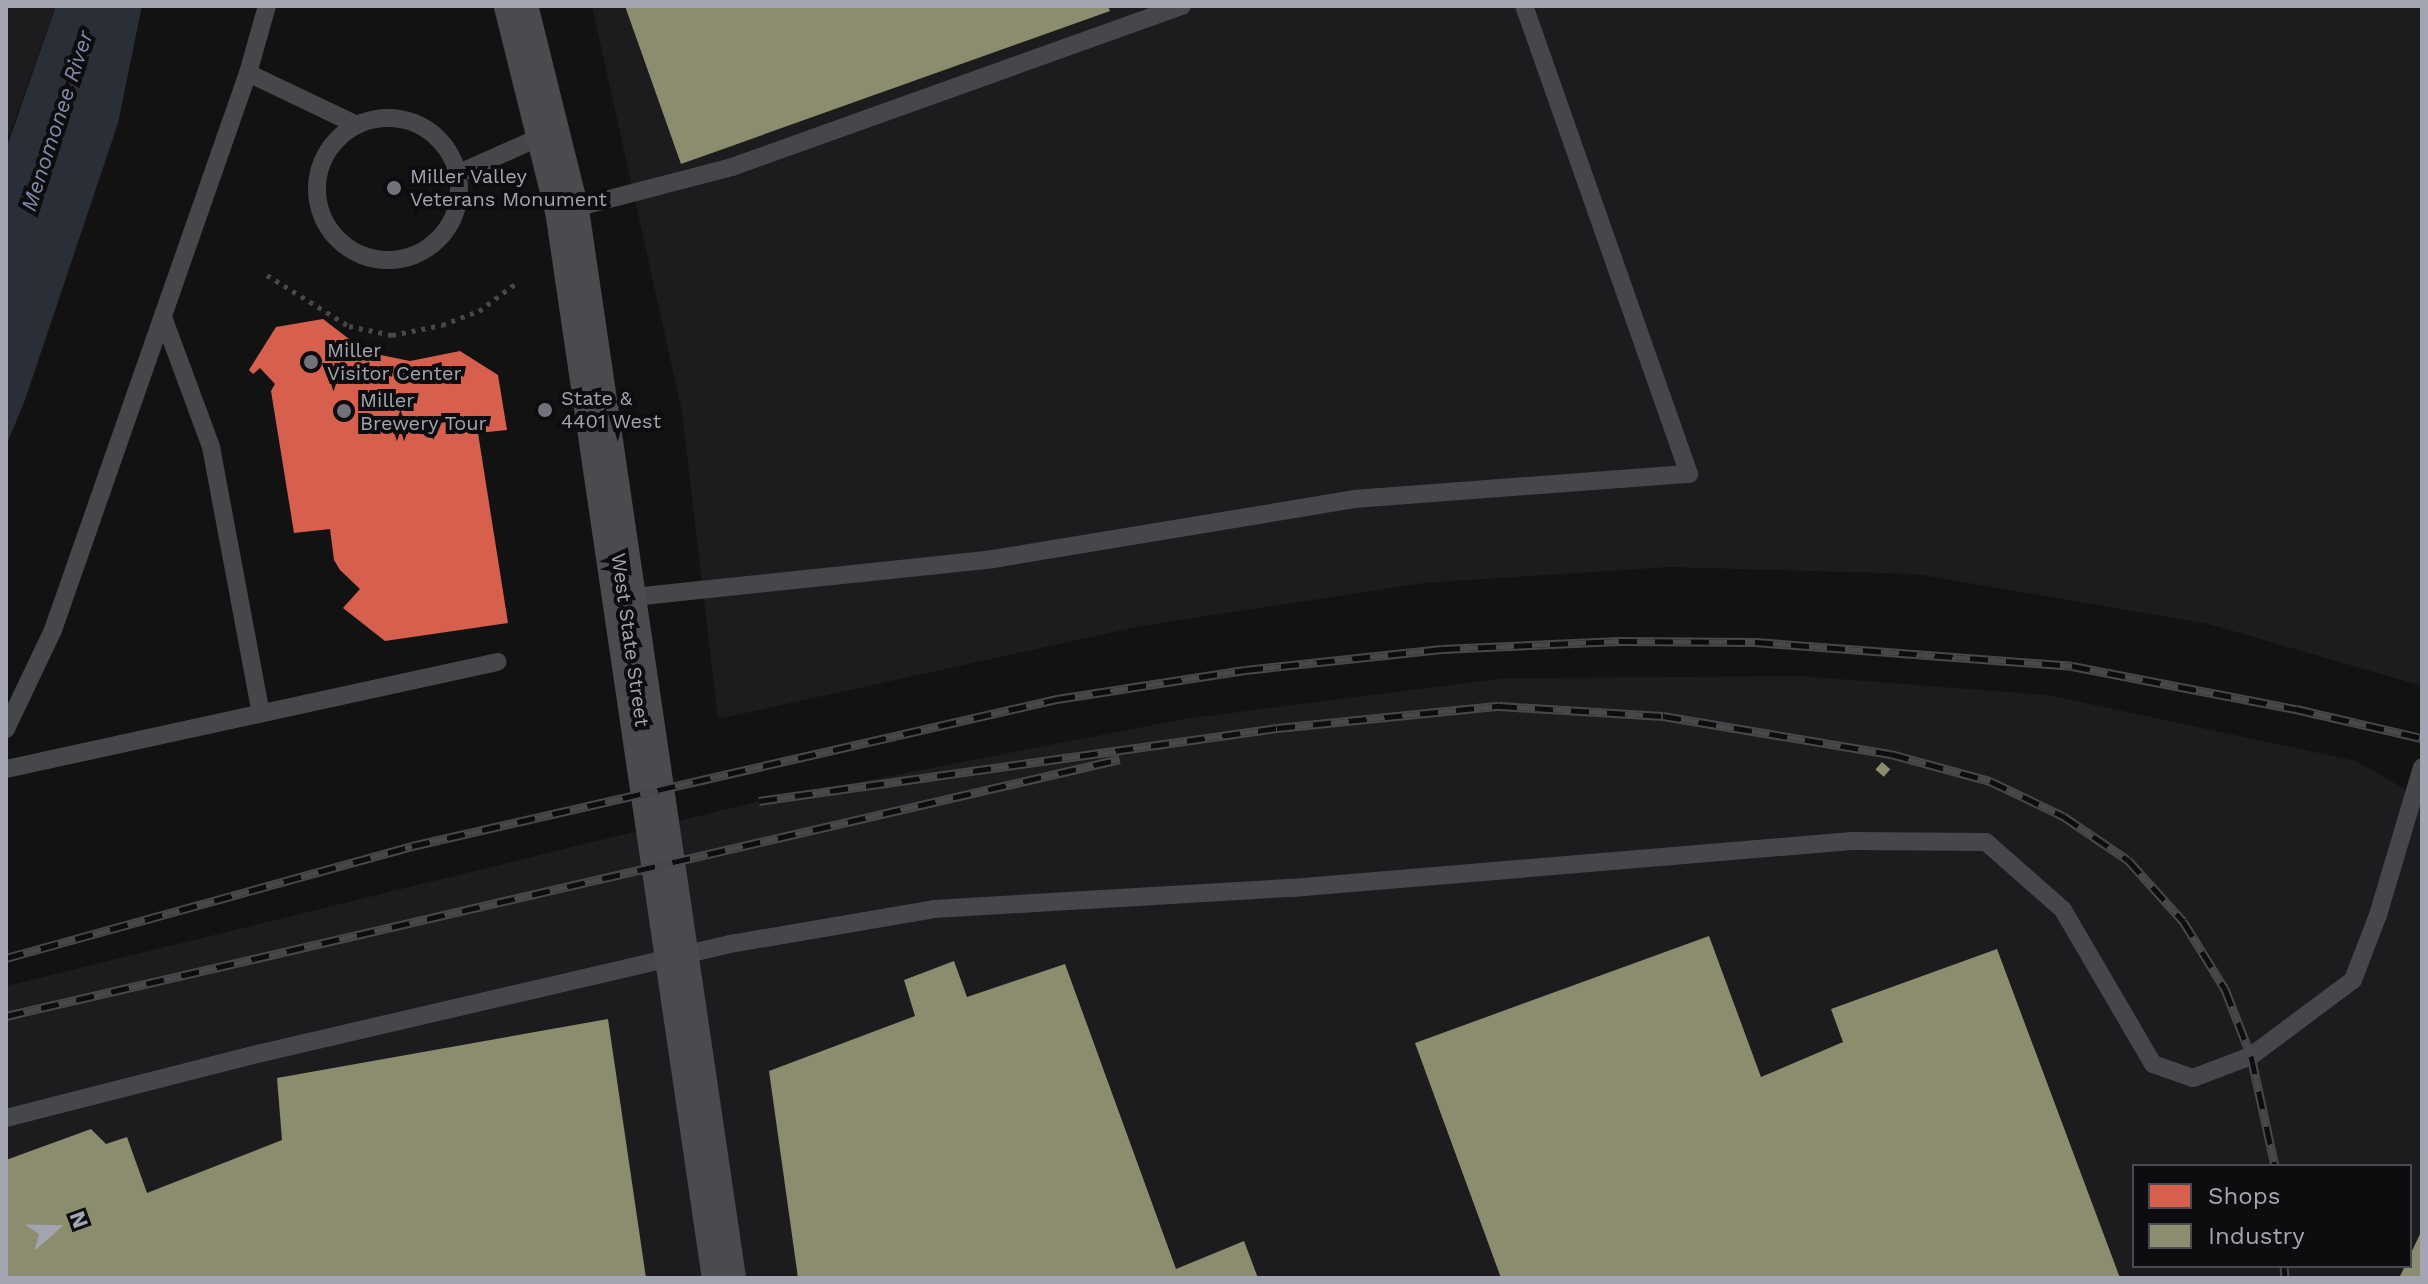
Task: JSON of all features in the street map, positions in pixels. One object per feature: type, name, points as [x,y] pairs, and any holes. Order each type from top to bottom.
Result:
[{"type":"main road","name":"West State Street","points":[[516,6],[567,210],[724,1278]]},
{"type":"lane","points":[[6,729],[53,630],[248,73],[267,6]]},
{"type":"lane","points":[[567,210],[732,167],[1182,6]]},
{"type":"lane","points":[[624,598],[993,559],[1354,499],[1689,474],[1524,6]]},
{"type":"lane","points":[[248,73],[357,125]]},
{"type":"lane","points":[[377,118],[398,119],[419,125],[437,137],[450,154],[457,174],[459,195],[453,219],[438,240],[418,255],[395,261],[382,260],[347,249],[329,231],[318,209],[317,184],[322,160],[336,140],[357,125],[377,118]]},
{"type":"lane","points":[[457,174],[547,134]]},
{"type":"lane","points":[[163,317],[211,447],[261,713]]},
{"type":"lane","points":[[6,769],[497,662]]},
{"type":"lane","points":[[6,1118],[253,1055],[730,944],[943,908],[1292,888],[1852,841],[1986,842],[2063,910],[2153,1064],[2193,1078],[2251,1056],[2353,980],[2378,915],[2422,767]]},
{"type":"path","points":[[267,275],[349,326],[392,335],[442,325],[479,311],[515,284]]},
{"type":"shaded area","points":[[6,6],[56,6],[6,144]]},
{"type":"shaded area","points":[[592,6],[2422,6],[2422,686],[2209,624],[1916,574],[1670,567],[1424,583],[1141,626],[718,719],[682,412]]},
{"type":"shaded area","points":[[1800,676],[2048,695],[2356,761],[2422,799],[2422,1278],[6,1278],[6,986],[756,802],[1184,719],[1506,678]]},
{"type":"water","name":"Menomonee River","points":[[56,6],[142,6],[118,123],[25,400],[6,446],[6,149]]},
{"type":"building: Shops","points":[[323,319],[366,352],[410,361],[460,351],[498,375],[507,430],[478,433],[508,623],[385,641],[343,608],[360,589],[334,560],[330,529],[294,533],[271,391],[275,384],[260,368],[253,374],[249,370],[276,327]]},
{"type":"building: Industry","points":[[625,6],[1108,6],[1110,11],[681,164]]},
{"type":"building: Industry","points":[[1882,762],[1890,769],[1884,777],[1875,770]]},
{"type":"building: Industry","points":[[1709,936],[1761,1077],[1843,1042],[1831,1009],[1997,949],[2120,1278],[1501,1278],[1415,1043]]},
{"type":"building: Industry","points":[[954,961],[967,997],[1065,964],[1176,1269],[1244,1241],[1258,1278],[798,1278],[769,1071],[915,1016],[904,980]]},
{"type":"building: Industry","points":[[608,1019],[646,1278],[6,1278],[6,1160],[91,1129],[106,1144],[127,1137],[147,1193],[282,1140],[277,1078]]},
{"type":"building: Industry","points":[[2422,1230],[2422,1278],[2399,1278],[2404,1268],[2412,1268],[2412,1251]]},
{"type":"railway","points":[[6,958],[412,846],[1057,699],[1245,670],[1442,649],[1619,641],[1755,642],[2072,666],[2296,709],[2422,738]]},
{"type":"railway","points":[[759,801],[1277,728],[1499,706],[1663,716],[1891,754],[1990,781],[2063,816],[2128,860],[2183,921],[2225,989],[2251,1056],[2275,1164]]},
{"type":"railway","points":[[6,1016],[1120,759]]},
{"type":"railway","points":[[2284,1268],[2285,1278]]},
{"type":"place","name":"Miller Valley Veterans Monument","points":[[394,188]]},
{"type":"place","name":"Miller Visitor Center","points":[[311,362]]},
{"type":"place","name":"State & 4401 West","points":[[545,410]]},
{"type":"place","name":"Miller Brewery Tour","points":[[344,411]]}]
